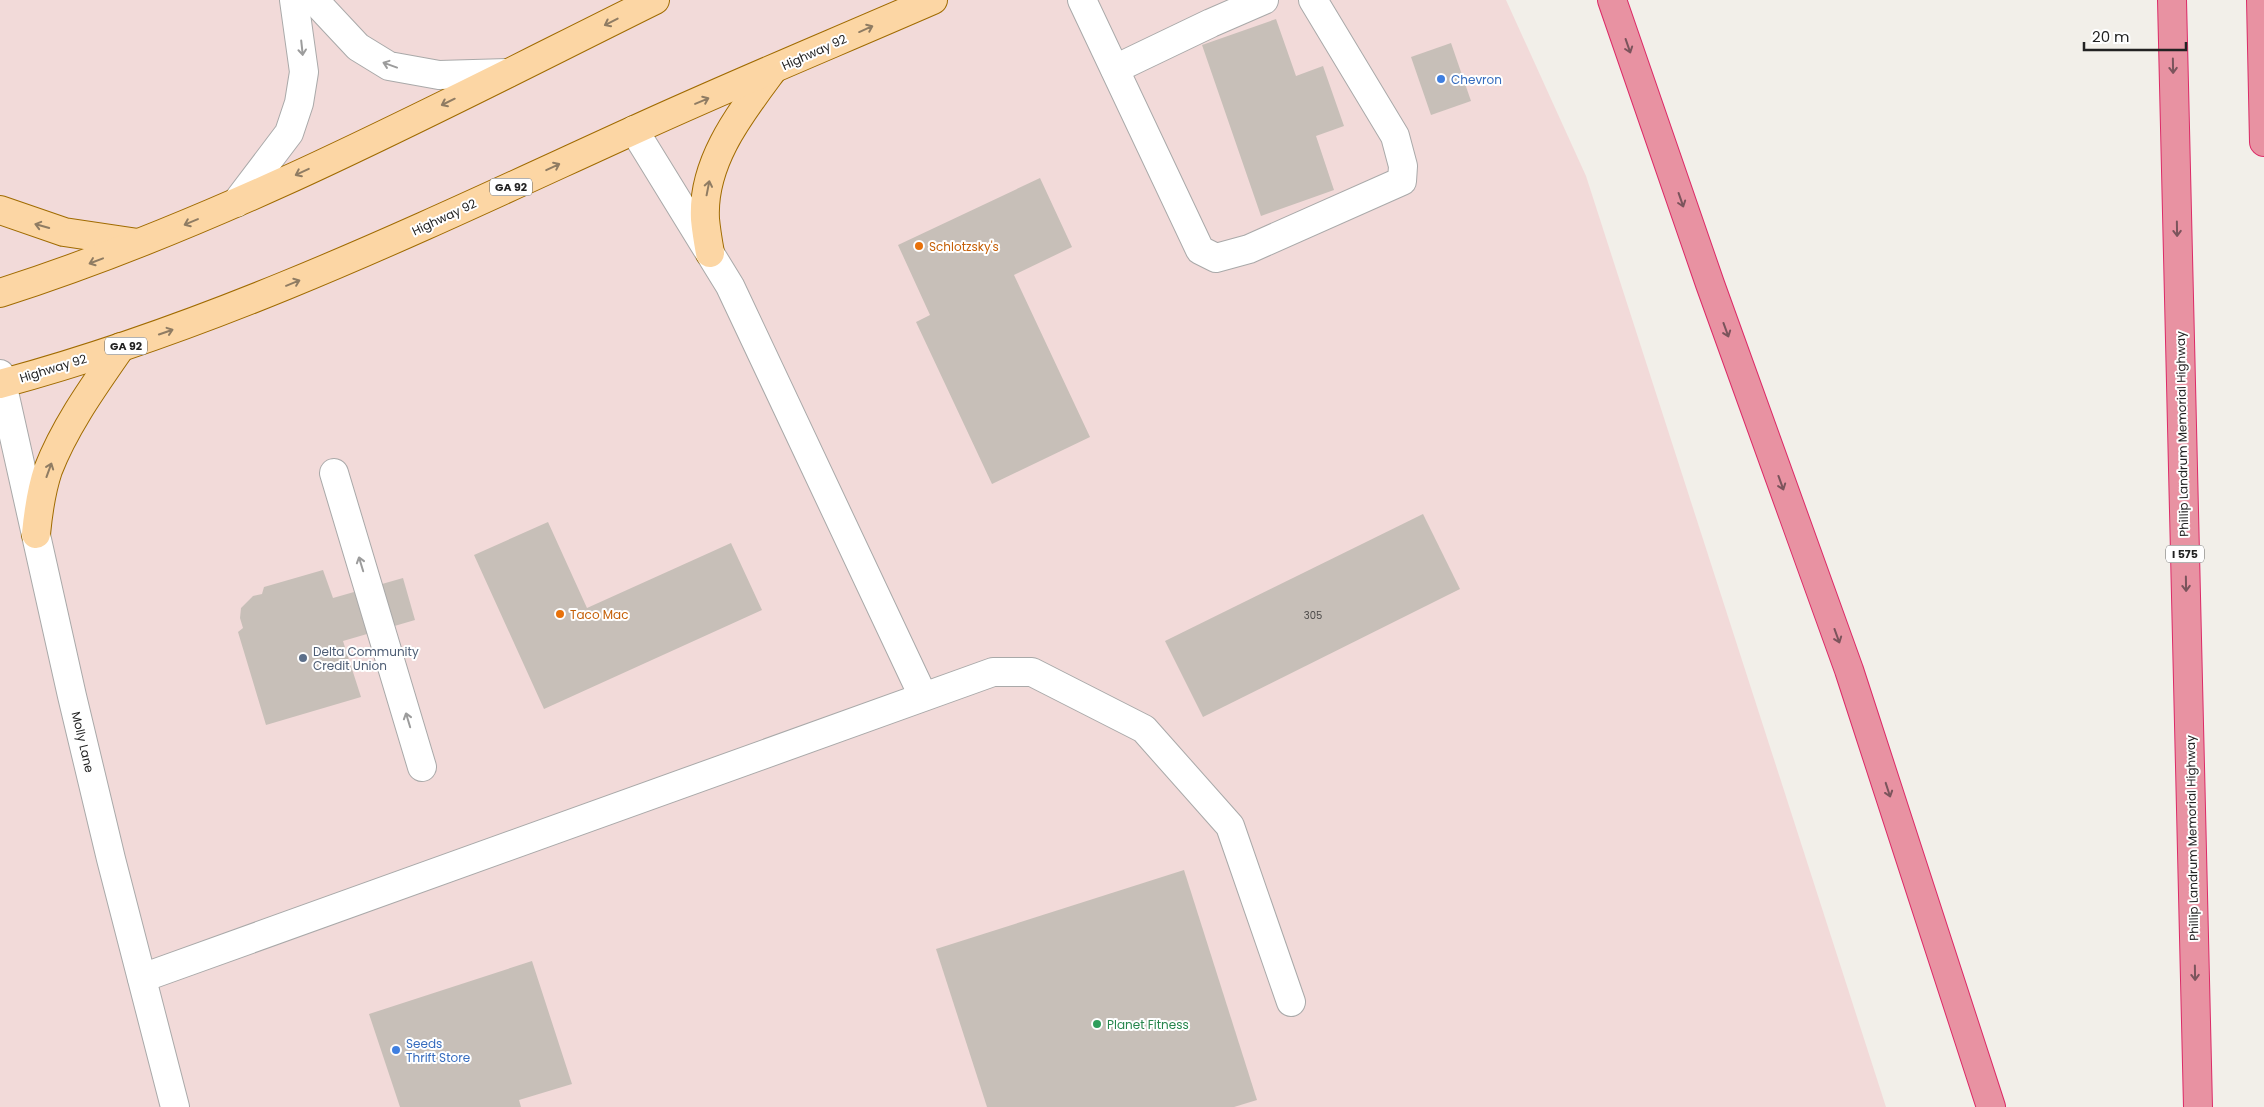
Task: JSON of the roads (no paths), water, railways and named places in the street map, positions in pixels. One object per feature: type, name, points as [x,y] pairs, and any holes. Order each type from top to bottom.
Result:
[{"type":"highway","points":[[1612,0],[1710,284],[1849,670],[1991,1107]]},
{"type":"highway","name":"Phillip Landrum Memorial Highway","points":[[2172,0],[2198,1107]]},
{"type":"highway","points":[[2261,0],[2264,142]]},
{"type":"main road","points":[[0,293],[69,271],[142,243],[236,202],[370,140],[654,0]]},
{"type":"main road","name":"Highway 92","points":[[1,380],[121,348],[203,319],[308,277],[412,232],[634,130],[933,0]]},
{"type":"main road","points":[[710,253],[705,218],[707,187],[717,157],[731,128],[773,70]]},
{"type":"main road","points":[[0,210],[64,232],[114,241],[142,243]]},
{"type":"main road","points":[[36,534],[40,500],[58,446],[121,348]]},
{"type":"street","points":[[236,202],[289,133],[299,104],[304,72],[294,0]]},
{"type":"street","points":[[314,0],[358,47],[389,66],[439,75],[508,73]]},
{"type":"street","points":[[1082,0],[1200,250],[1216,258],[1249,250],[1402,181],[1403,166],[1395,136],[1313,0]]},
{"type":"street","points":[[1114,69],[1264,0]]},
{"type":"street","points":[[634,130],[730,286],[923,696]]},
{"type":"street","name":"Molly Lane","points":[[1,380],[72,696],[175,1107]]},
{"type":"street","points":[[334,473],[422,766]]},
{"type":"street","points":[[142,978],[923,696],[993,672],[1032,672],[1144,730],[1230,826],[1290,1002]]},
{"type":"place","name":"Chevron","points":[[1441,79]]},
{"type":"place","name":"Schlotzsky's","points":[[919,246]]},
{"type":"place","name":"Taco Mac","points":[[560,614]]},
{"type":"place","name":"Delta Community Credit Union","points":[[303,658]]},
{"type":"place","name":"Planet Fitness","points":[[1097,1024]]},
{"type":"place","name":"Seeds Thrift Store","points":[[396,1050]]}]
